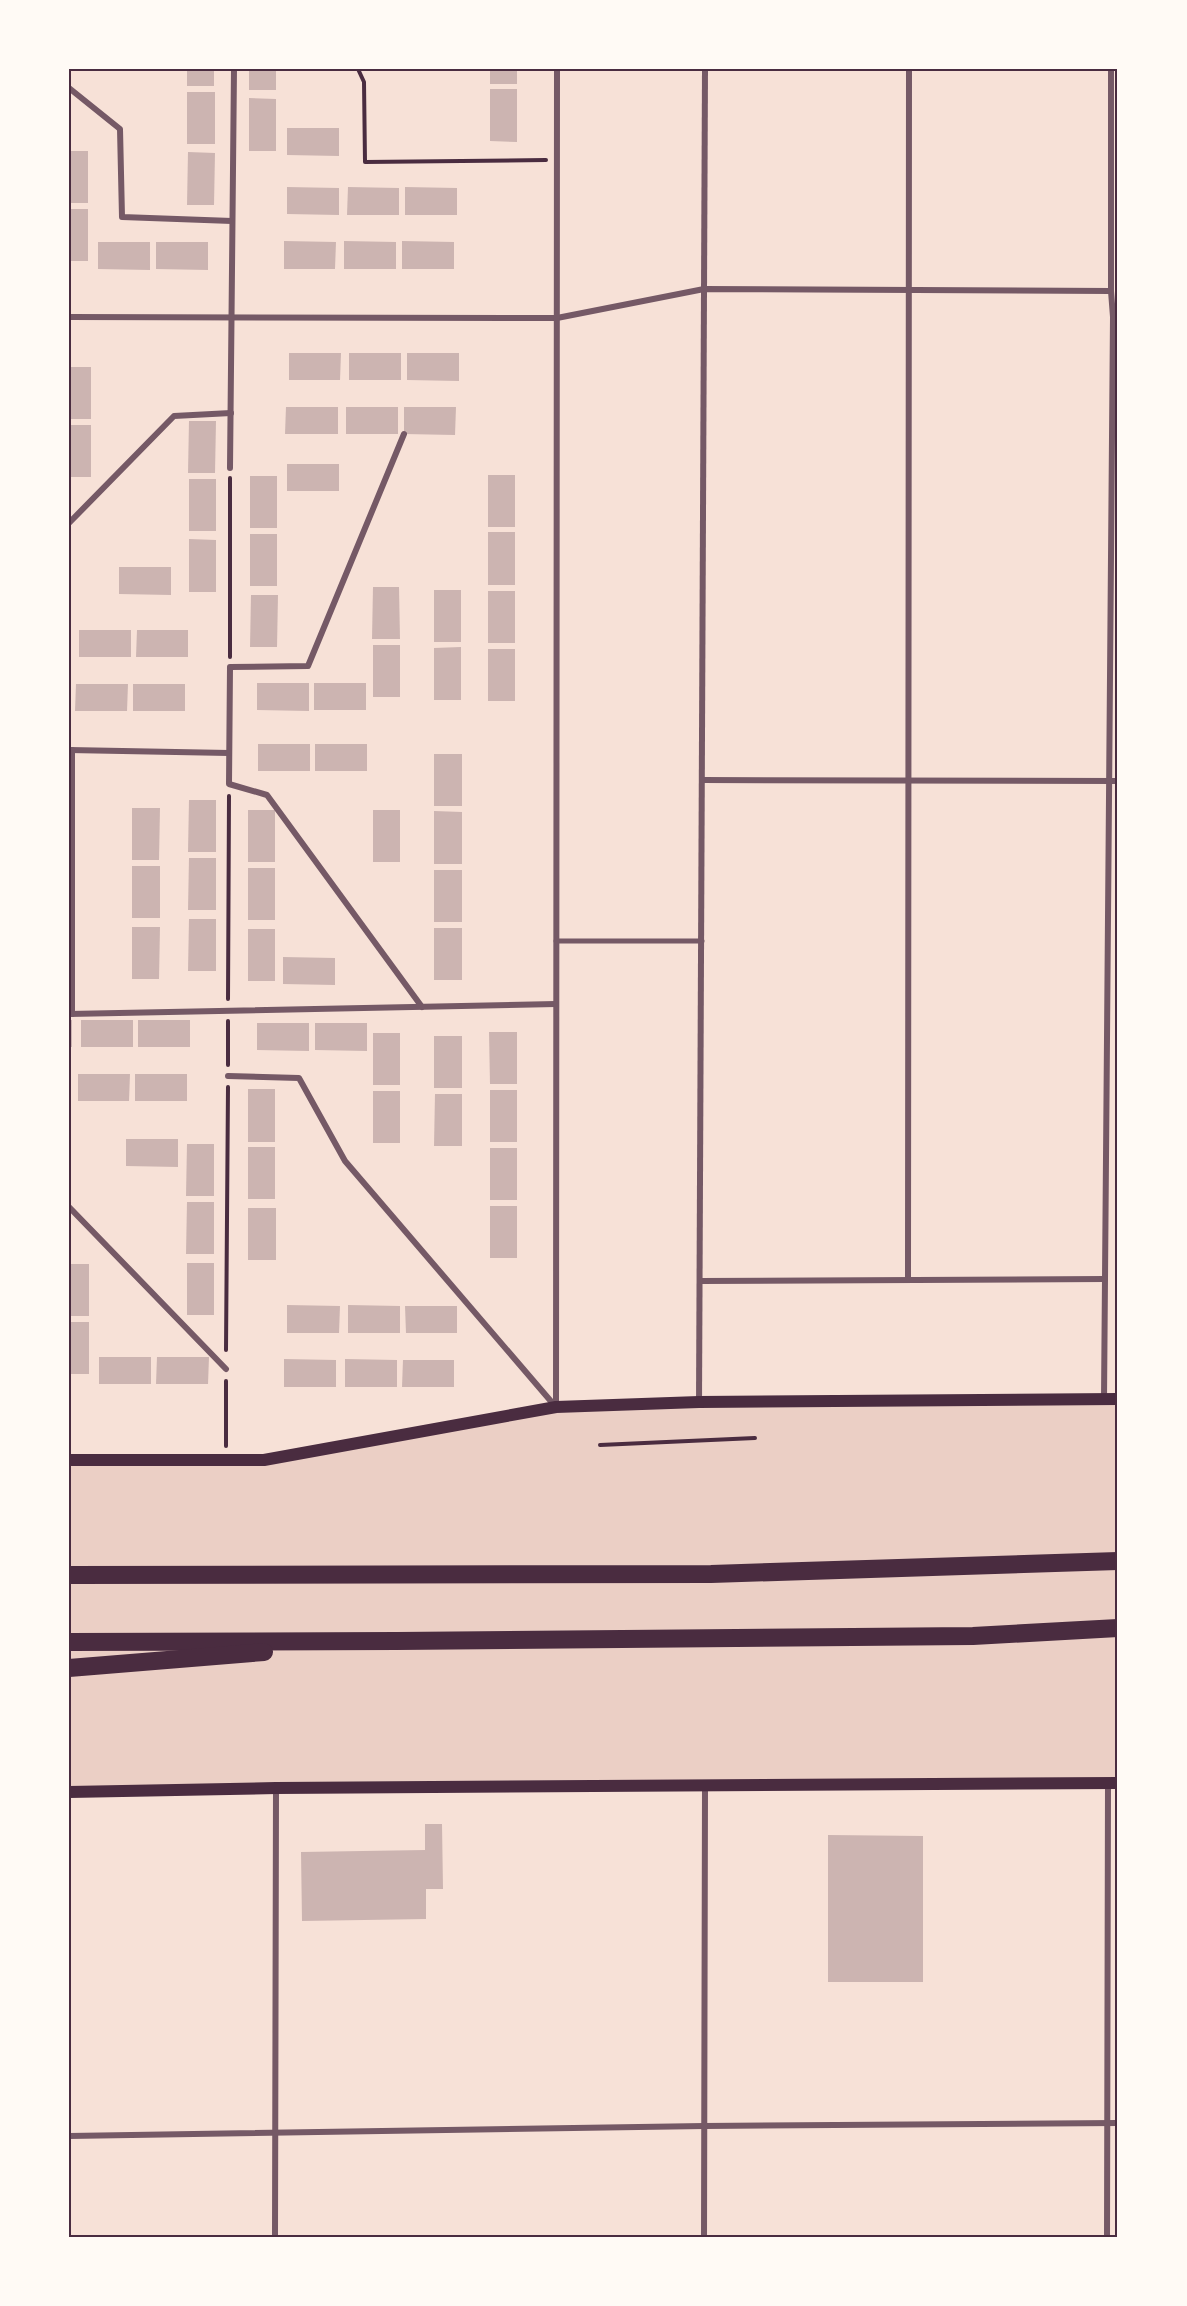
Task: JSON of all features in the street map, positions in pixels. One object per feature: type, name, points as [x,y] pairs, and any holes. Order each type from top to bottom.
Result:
[{"type":"highway","points":[[69,1575],[711,1574],[1118,1561]]},
{"type":"highway","points":[[69,1565],[154,1575]]},
{"type":"highway","points":[[69,1642],[973,1636],[1118,1628]]},
{"type":"highway","points":[[69,1668],[397,1641]]},
{"type":"main road","points":[[69,1460],[264,1460],[556,1407],[699,1402],[1118,1399]]},
{"type":"main road","points":[[69,1792],[276,1788],[1113,1784]]},
{"type":"street","points":[[230,468],[234,69]]},
{"type":"street","points":[[556,1407],[557,69]]},
{"type":"street","points":[[699,1402],[705,69]]},
{"type":"street","points":[[908,1280],[909,69]]},
{"type":"street","points":[[1104,1400],[1115,317],[1111,291],[1112,69]]},
{"type":"street","points":[[69,88],[120,129],[122,217],[232,221]]},
{"type":"street","points":[[69,317],[557,318],[704,290],[1111,291]]},
{"type":"street","points":[[69,523],[174,416],[231,413]]},
{"type":"street","points":[[404,434],[308,666],[230,667],[229,784],[267,795],[422,1007]]},
{"type":"street","points":[[230,753],[70,750],[71,1014],[556,1005]]},
{"type":"street","points":[[702,780],[1118,781]]},
{"type":"street","points":[[556,940],[702,941]]},
{"type":"street","points":[[228,1076],[298,1078],[345,1161],[556,1407]]},
{"type":"street","points":[[69,1207],[226,1369]]},
{"type":"street","points":[[700,1281],[1105,1279]]},
{"type":"street","points":[[1107,2237],[1113,1784]]},
{"type":"street","points":[[704,2237],[705,1787]]},
{"type":"street","points":[[275,2237],[276,1788]]},
{"type":"street","points":[[69,2136],[1118,2122]]},
{"type":"path","points":[[358,69],[364,82],[365,162],[557,160]]},
{"type":"path","points":[[230,468],[230,667]]},
{"type":"path","points":[[226,1460],[229,784]]},
{"type":"path","points":[[600,1445],[755,1438]]},
{"type":"shaded area","points":[[1118,1399],[1118,1783],[69,1792],[69,1460],[264,1460],[556,1407]]},
{"type":"building","points":[[187,69],[214,69],[214,86],[187,86]]},
{"type":"building","points":[[249,69],[276,69],[276,90],[249,90]]},
{"type":"building","points":[[490,69],[517,69],[517,84],[490,84]]},
{"type":"building","points":[[490,89],[517,89],[517,142],[490,141]]},
{"type":"building","points":[[187,92],[215,92],[215,144],[187,144]]},
{"type":"building","points":[[249,98],[276,99],[276,151],[249,151]]},
{"type":"building","points":[[287,128],[339,128],[339,156],[287,155]]},
{"type":"building","points":[[69,151],[88,151],[88,203],[69,203]]},
{"type":"building","points":[[188,152],[215,153],[214,205],[187,205]]},
{"type":"building","points":[[287,187],[339,188],[339,215],[287,214]]},
{"type":"building","points":[[348,187],[399,188],[399,215],[347,215]]},
{"type":"building","points":[[405,187],[457,188],[457,215],[405,215]]},
{"type":"building","points":[[69,209],[88,209],[88,261],[69,261]]},
{"type":"building","points":[[284,241],[336,242],[335,269],[284,269]]},
{"type":"building","points":[[344,241],[396,242],[396,269],[344,269]]},
{"type":"building","points":[[402,241],[454,242],[454,269],[402,269]]},
{"type":"building","points":[[98,242],[150,242],[150,270],[98,269]]},
{"type":"building","points":[[156,242],[208,242],[208,270],[156,269]]},
{"type":"building","points":[[289,353],[341,353],[340,380],[289,380]]},
{"type":"building","points":[[349,353],[401,353],[401,380],[349,380]]},
{"type":"building","points":[[407,353],[459,353],[459,381],[407,380]]},
{"type":"building","points":[[69,367],[91,367],[91,419],[69,419]]},
{"type":"building","points":[[286,407],[338,407],[338,434],[285,434]]},
{"type":"building","points":[[346,407],[398,407],[398,434],[346,434]]},
{"type":"building","points":[[404,407],[456,407],[455,435],[404,434]]},
{"type":"building","points":[[189,421],[216,421],[215,473],[188,473]]},
{"type":"building","points":[[69,425],[91,425],[91,477],[69,477]]},
{"type":"building","points":[[287,464],[339,464],[339,491],[287,491]]},
{"type":"building","points":[[488,475],[515,475],[515,527],[488,527]]},
{"type":"building","points":[[250,476],[277,476],[277,528],[250,528]]},
{"type":"building","points":[[189,479],[216,479],[216,531],[189,531]]},
{"type":"building","points":[[488,532],[515,532],[515,585],[488,585]]},
{"type":"building","points":[[250,534],[277,534],[277,586],[250,586]]},
{"type":"building","points":[[189,539],[216,540],[216,592],[189,592]]},
{"type":"building","points":[[119,567],[171,567],[171,595],[119,594]]},
{"type":"building","points":[[373,587],[399,587],[400,639],[372,639]]},
{"type":"building","points":[[434,590],[461,590],[461,642],[434,642]]},
{"type":"building","points":[[488,591],[515,591],[515,643],[488,643]]},
{"type":"building","points":[[251,595],[278,595],[277,647],[250,647]]},
{"type":"building","points":[[79,630],[131,630],[131,657],[79,657]]},
{"type":"building","points":[[137,630],[188,630],[188,657],[136,657]]},
{"type":"building","points":[[373,645],[400,645],[400,697],[373,697]]},
{"type":"building","points":[[461,647],[461,700],[434,700],[434,648]]},
{"type":"building","points":[[488,649],[515,649],[515,701],[488,701]]},
{"type":"building","points":[[257,683],[309,683],[309,711],[257,710]]},
{"type":"building","points":[[314,683],[366,683],[366,710],[314,710]]},
{"type":"building","points":[[76,684],[128,684],[127,711],[75,711]]},
{"type":"building","points":[[133,684],[185,684],[185,711],[133,711]]},
{"type":"building","points":[[258,744],[310,744],[310,771],[258,771]]},
{"type":"building","points":[[315,744],[367,744],[367,771],[315,771]]},
{"type":"building","points":[[434,754],[462,754],[462,806],[434,806]]},
{"type":"building","points":[[189,800],[216,800],[216,852],[188,852]]},
{"type":"building","points":[[132,808],[160,808],[159,860],[132,860]]},
{"type":"building","points":[[248,810],[275,810],[275,862],[248,862]]},
{"type":"building","points":[[373,810],[400,810],[400,862],[373,862]]},
{"type":"building","points":[[434,811],[462,812],[462,864],[434,864]]},
{"type":"building","points":[[189,858],[216,858],[216,910],[188,910]]},
{"type":"building","points":[[132,866],[160,866],[160,918],[132,918]]},
{"type":"building","points":[[248,868],[275,868],[275,920],[248,920]]},
{"type":"building","points":[[434,870],[462,870],[462,922],[434,922]]},
{"type":"building","points":[[189,919],[216,919],[216,971],[188,971]]},
{"type":"building","points":[[132,927],[160,927],[159,979],[132,979]]},
{"type":"building","points":[[434,928],[462,928],[462,980],[434,980]]},
{"type":"building","points":[[248,929],[275,929],[275,981],[248,981]]},
{"type":"building","points":[[283,957],[335,958],[335,985],[283,984]]},
{"type":"building","points":[[69,1020],[72,1020],[72,1047],[69,1047]]},
{"type":"building","points":[[81,1020],[133,1020],[133,1047],[81,1047]]},
{"type":"building","points":[[138,1020],[190,1020],[190,1047],[138,1047]]},
{"type":"building","points":[[257,1023],[309,1023],[309,1051],[257,1050]]},
{"type":"building","points":[[315,1023],[367,1023],[367,1051],[315,1050]]},
{"type":"building","points":[[489,1032],[517,1032],[517,1084],[490,1084]]},
{"type":"building","points":[[373,1033],[400,1033],[400,1085],[373,1085]]},
{"type":"building","points":[[434,1036],[462,1036],[462,1088],[434,1088]]},
{"type":"building","points":[[78,1074],[130,1074],[129,1101],[78,1101]]},
{"type":"building","points":[[135,1074],[187,1074],[187,1101],[135,1101]]},
{"type":"building","points":[[248,1089],[275,1089],[275,1142],[248,1142]]},
{"type":"building","points":[[490,1090],[517,1090],[517,1142],[490,1142]]},
{"type":"building","points":[[373,1091],[400,1091],[400,1143],[373,1143]]},
{"type":"building","points":[[435,1094],[462,1094],[462,1146],[434,1146]]},
{"type":"building","points":[[126,1139],[178,1139],[178,1167],[126,1166]]},
{"type":"building","points":[[187,1144],[214,1144],[214,1196],[186,1196]]},
{"type":"building","points":[[248,1147],[275,1147],[275,1199],[248,1199]]},
{"type":"building","points":[[490,1148],[517,1148],[517,1200],[490,1200]]},
{"type":"building","points":[[187,1202],[214,1202],[214,1254],[186,1254]]},
{"type":"building","points":[[490,1206],[517,1206],[517,1258],[490,1258]]},
{"type":"building","points":[[248,1208],[276,1208],[276,1260],[248,1260]]},
{"type":"building","points":[[187,1263],[214,1263],[214,1315],[187,1315]]},
{"type":"building","points":[[69,1264],[89,1264],[89,1316],[69,1316]]},
{"type":"building","points":[[287,1305],[340,1306],[339,1333],[287,1333]]},
{"type":"building","points":[[348,1305],[400,1306],[400,1333],[348,1333]]},
{"type":"building","points":[[405,1306],[457,1306],[457,1333],[406,1333]]},
{"type":"building","points":[[69,1322],[89,1322],[89,1374],[69,1374]]},
{"type":"building","points":[[99,1357],[151,1357],[151,1384],[99,1384]]},
{"type":"building","points":[[157,1357],[209,1357],[208,1384],[156,1384]]},
{"type":"building","points":[[284,1359],[336,1360],[336,1387],[284,1387]]},
{"type":"building","points":[[345,1359],[397,1360],[397,1387],[345,1387]]},
{"type":"building","points":[[403,1360],[454,1360],[454,1387],[402,1387]]},
{"type":"building","points":[[425,1824],[442,1824],[443,1889],[426,1889],[426,1919],[302,1921],[301,1852],[425,1850]]},
{"type":"building","points":[[828,1835],[923,1836],[923,1982],[828,1982]]}]
